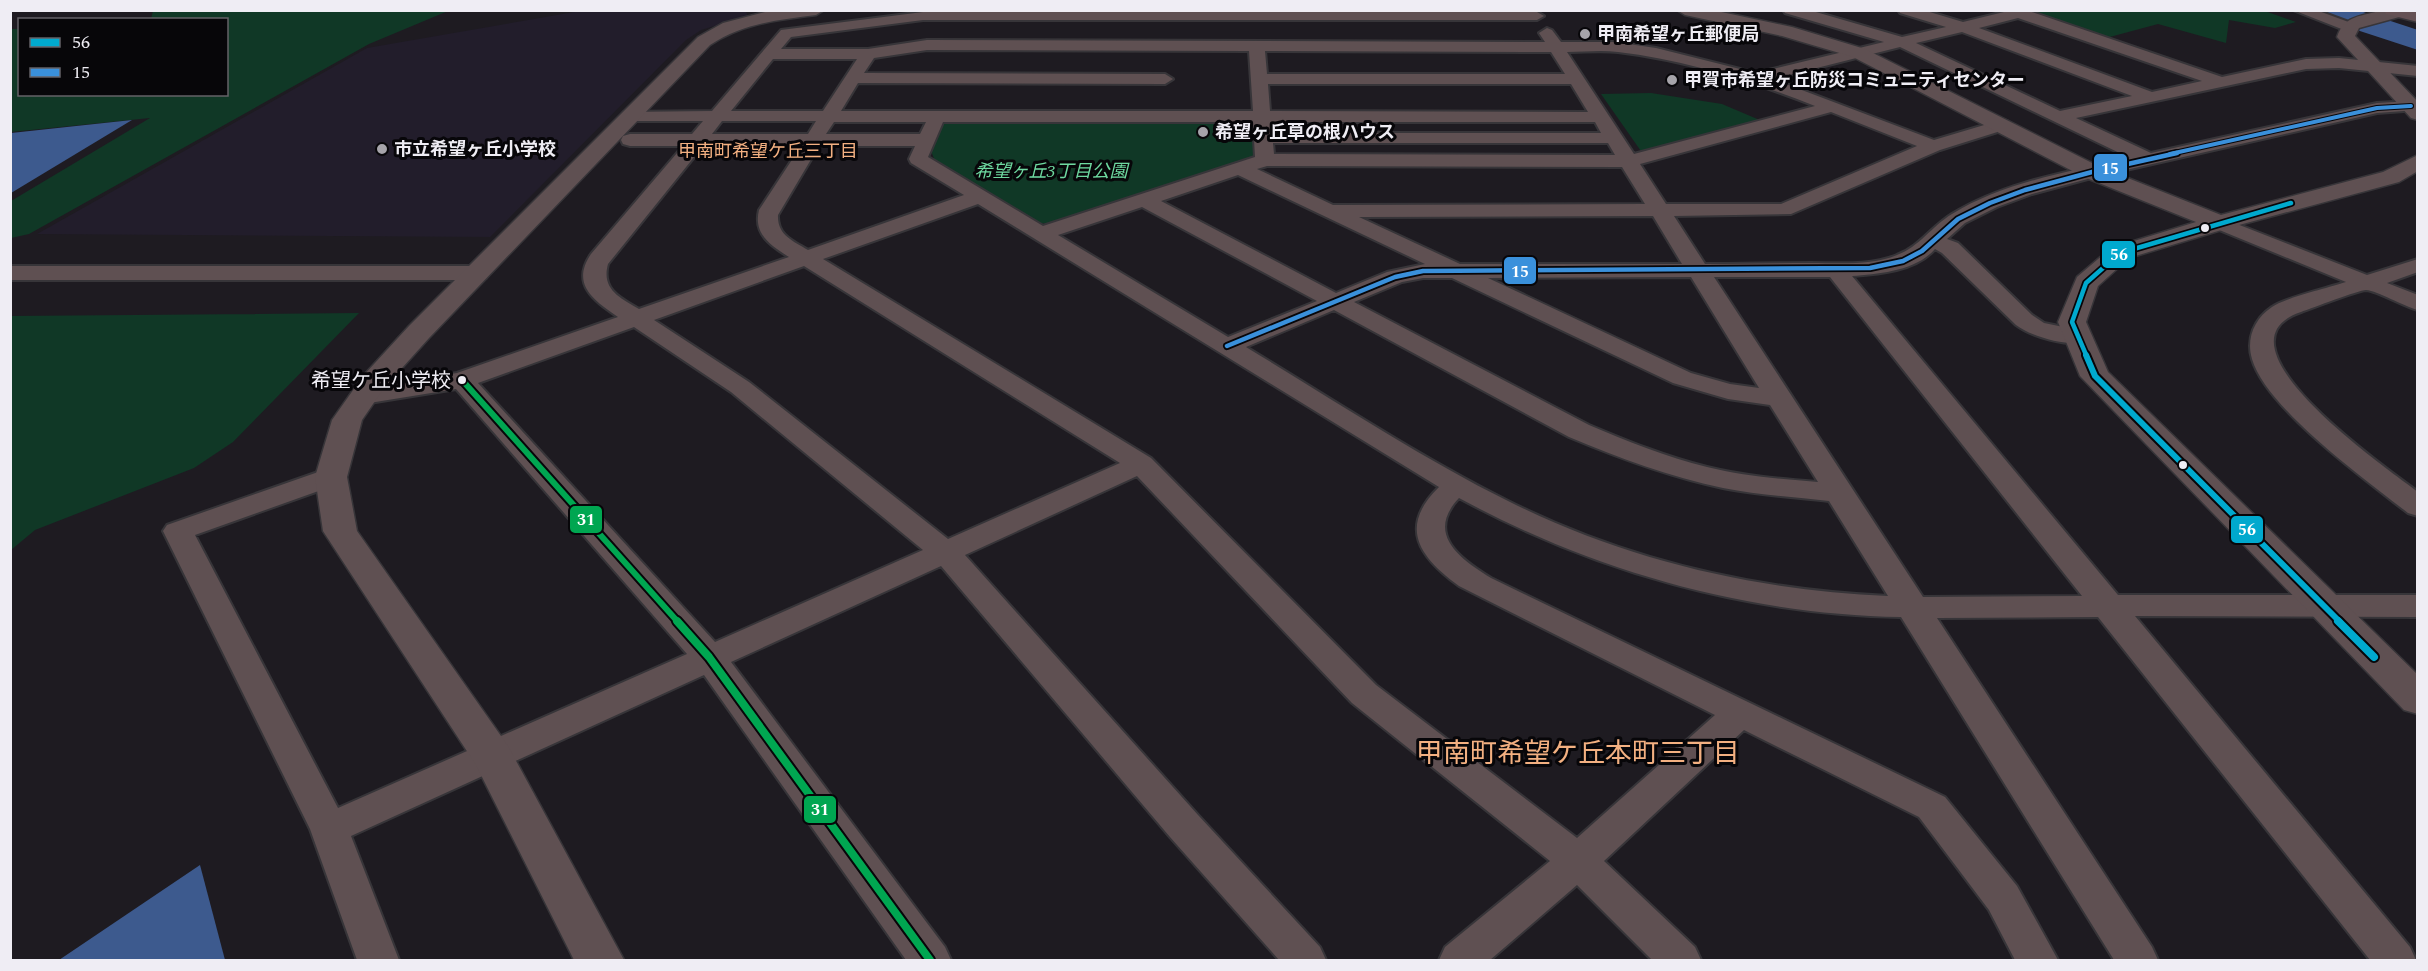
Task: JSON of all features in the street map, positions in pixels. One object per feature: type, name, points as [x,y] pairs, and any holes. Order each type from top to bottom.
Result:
[{"type":"main road","points":[[2394,11],[2418,17]]},
{"type":"street","points":[[599,960],[493,757],[340,531],[331,477],[338,446],[347,420],[363,396],[418,332],[630,128],[711,36],[756,19],[816,10]]},
{"type":"street","points":[[1790,10],[1903,43],[2150,160]]},
{"type":"street","points":[[1905,10],[1963,27],[2151,97]]},
{"type":"street","points":[[2300,10],[2357,23],[2394,11]]},
{"type":"street","points":[[1691,11],[1786,31],[1859,53],[2092,172],[2418,303]]},
{"type":"street","points":[[1756,78],[1903,43],[2015,12],[2221,82]]},
{"type":"street","points":[[996,45],[1010,13]]},
{"type":"street","points":[[1305,960],[1184,826],[973,581],[945,552],[740,387],[601,295],[593,277],[599,258],[786,33],[923,16],[1010,13],[1535,13],[2137,960]]},
{"type":"street","points":[[1163,117],[1171,13]]},
{"type":"street","points":[[2357,23],[2346,37],[2414,110]]},
{"type":"street","points":[[770,54],[868,54],[927,45],[996,45],[1166,62]]},
{"type":"street","points":[[1257,46],[1265,160]]},
{"type":"street","points":[[852,78],[1166,62],[1257,46],[1623,48],[1676,55],[1716,65],[1756,78],[1933,146]]},
{"type":"street","points":[[868,54],[769,210],[767,225],[772,234],[779,241],[963,356],[1142,464],[1364,694],[1578,861],[1680,960]]},
{"type":"street","points":[[2061,116],[2306,64],[2374,66],[2418,71]]},
{"type":"street","points":[[1259,79],[1576,79]]},
{"type":"street","points":[[1042,233],[1265,160],[1615,139],[1830,107]]},
{"type":"street","points":[[1227,346],[1408,274],[1456,270],[1836,270],[1893,264],[1922,251],[1958,219],[1990,202],[2025,190],[2092,172],[2377,108],[2414,110]]},
{"type":"street","points":[[630,128],[717,116],[827,117],[932,128]]},
{"type":"street","points":[[630,128],[698,140],[812,140],[932,128],[1163,117],[1262,117],[1615,139]]},
{"type":"street","points":[[1331,211],[1784,210],[1933,146],[2001,125]]},
{"type":"street","points":[[932,128],[918,159],[978,197],[1042,233],[1456,485],[1555,535],[1663,572],[1738,589],[1820,602],[1911,606],[2418,606]]},
{"type":"street","points":[[1264,138],[1615,139]]},
{"type":"street","points":[[2418,161],[2391,177],[2219,223],[2120,253],[2086,283],[2073,322],[2095,376],[2418,700]]},
{"type":"street","points":[[1241,169],[1682,378],[1728,391],[1780,399]]},
{"type":"street","points":[[363,396],[462,380],[978,197]]},
{"type":"street","points":[[1144,200],[1580,431],[1662,463],[1713,477],[1745,483],[1838,493]]},
{"type":"street","points":[[1932,240],[1950,248],[2037,330],[2079,337]]},
{"type":"street","points":[[2418,266],[2282,311],[2271,320],[2264,331],[2261,342],[2262,354],[2271,375],[2285,394],[2308,416],[2418,507]]},
{"type":"street","points":[[1836,270],[2395,960]]},
{"type":"street","points":[[10,273],[478,273]]},
{"type":"street","points":[[462,380],[709,657],[930,960]]},
{"type":"street","points":[[329,829],[1142,464]]},
{"type":"street","points":[[331,477],[178,531],[329,829],[378,960]]},
{"type":"street","points":[[1456,485],[1434,511],[1432,519],[1433,536],[1438,552],[1445,560],[1480,585],[1932,807],[2003,898],[2037,960]]},
{"type":"street","points":[[1460,960],[1578,861],[1741,712]]},
{"type":"shaded area","name":"市立希望ヶ丘小学校","points":[[745,10],[748,16],[701,30],[686,40],[490,237],[37,234],[367,48],[580,11]]},
{"type":"green space","points":[[153,10],[448,11],[369,44],[29,234],[11,238],[11,201],[150,118],[11,132],[11,29],[18,29],[18,96],[228,96],[228,18],[151,18]]},
{"type":"green space","points":[[2262,10],[2296,22],[2275,28],[2229,20],[2226,43],[2158,24],[2106,38],[2021,11]]},
{"type":"green space","points":[[1651,93],[1722,104],[1762,121],[1643,154],[1601,94]]},
{"type":"green space","name":"希望ヶ丘3丁目公園","points":[[954,120],[1240,120],[1253,124],[1255,154],[1245,162],[1057,224],[1036,223],[935,161],[931,151],[942,124]]},
{"type":"green space","points":[[359,313],[233,442],[194,468],[35,530],[11,550],[11,316]]},
{"type":"water","points":[[132,120],[11,193],[11,133]]},
{"type":"water","points":[[200,865],[225,960],[59,960]]},
{"type":"waterway","points":[[2325,10],[2418,41]]},
{"type":"transit line","name":"15","points":[[1227,346],[1395,277],[1423,271],[1870,268],[1903,261],[1922,251],[1958,219],[1990,203],[2025,190],[2092,172],[2377,108],[2411,106]]},
{"type":"transit line","name":"56","points":[[2291,203],[2120,253],[2086,283],[2072,322],[2095,376],[2374,657]]},
{"type":"transit line","name":"31","points":[[462,380],[709,657],[930,960]]},
{"type":"place","name":"甲南希望ヶ丘郵便局","points":[[1585,34]]},
{"type":"place","name":"甲賀市希望ヶ丘防災コミュニティセンター","points":[[1672,80]]},
{"type":"place","name":"希望ヶ丘草の根ハウス","points":[[1203,132]]},
{"type":"place","name":"市立希望ヶ丘小学校","points":[[382,149]]},
{"type":"place","name":"希望ケ丘小学校","points":[[462,380]]},
{"type":"district","name":"甲南町希望ケ丘三丁目","points":[[768,151]]},
{"type":"district","name":"甲南町希望ケ丘本町三丁目","points":[[1578,753]]}]
